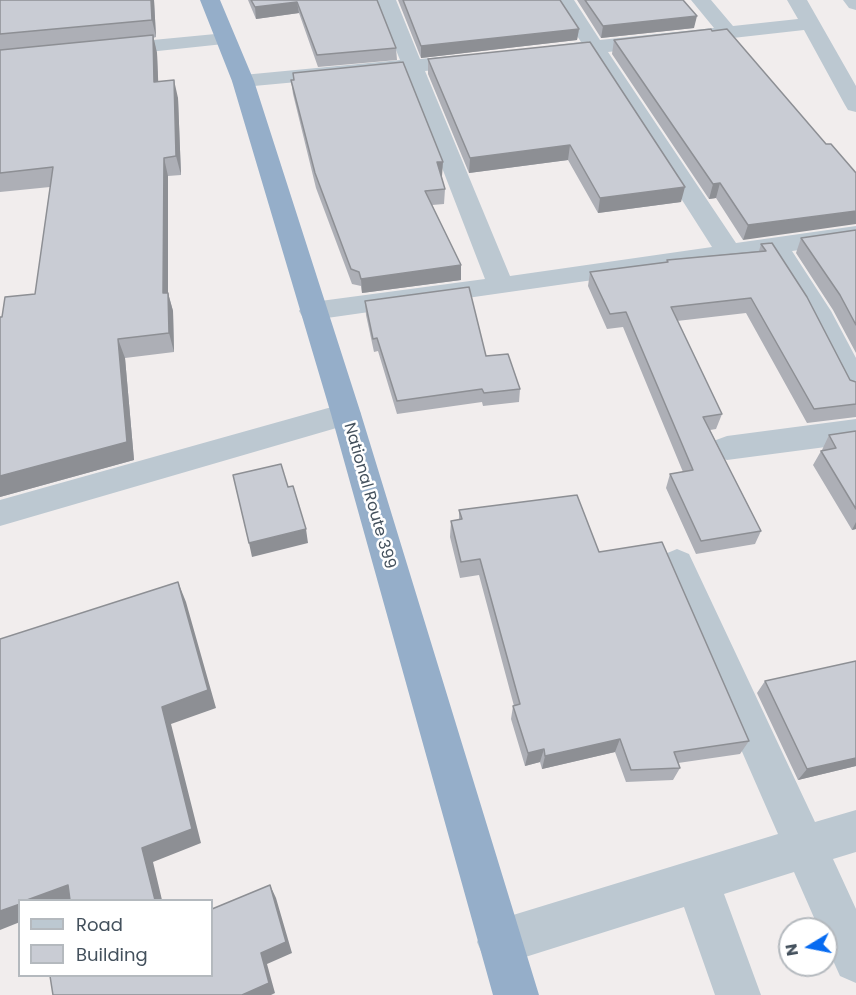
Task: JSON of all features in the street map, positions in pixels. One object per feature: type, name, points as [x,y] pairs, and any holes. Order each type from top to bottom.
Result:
[{"type":"highway","name":"National Route 399","points":[[210,0],[243,81],[346,414],[516,995]]},
{"type":"street","points":[[386,0],[501,286]]},
{"type":"street","points":[[564,0],[729,253]]},
{"type":"street","points":[[701,0],[728,32]]},
{"type":"street","points":[[797,0],[856,105]]},
{"type":"street","points":[[854,0],[856,4]]},
{"type":"street","points":[[526,55],[811,23]]},
{"type":"street","points":[[92,52],[226,39]]},
{"type":"street","points":[[243,81],[492,58]]},
{"type":"street","points":[[313,310],[501,286],[856,234]]},
{"type":"street","points":[[776,246],[817,310],[856,386]]},
{"type":"street","points":[[0,513],[346,414]]},
{"type":"street","points":[[727,448],[856,431]]},
{"type":"street","points":[[677,564],[856,960]]},
{"type":"street","points":[[500,942],[856,831]]},
{"type":"street","points":[[697,882],[738,995]]},
{"type":"building","points":[[0,0],[151,0],[152,20],[0,34]]},
{"type":"building","points":[[251,0],[377,0],[396,48],[317,55],[297,2],[255,7]]},
{"type":"building","points":[[403,0],[560,0],[579,29],[421,46]]},
{"type":"building","points":[[585,0],[683,0],[697,16],[603,26]]},
{"type":"building","points":[[711,29],[712,31],[727,29],[826,144],[831,144],[856,173],[856,211],[748,225],[720,183],[713,184],[614,40]]},
{"type":"building","points":[[153,35],[154,82],[174,80],[176,156],[164,158],[163,293],[168,293],[169,333],[118,339],[127,442],[0,476],[0,317],[2,317],[5,297],[35,294],[53,167],[0,173],[0,50]]},
{"type":"building","points":[[590,42],[685,187],[600,198],[570,145],[470,158],[428,59]]},
{"type":"building","points":[[403,62],[443,162],[437,162],[445,189],[425,191],[461,265],[361,279],[359,272],[351,269],[315,173],[291,80],[294,80],[293,73]]},
{"type":"building","points":[[856,230],[856,325],[840,295],[801,238]]},
{"type":"building","points":[[772,243],[807,297],[850,380],[856,382],[856,404],[814,409],[751,298],[671,307],[722,414],[703,417],[761,531],[701,541],[670,474],[693,470],[626,312],[610,314],[590,272],[668,262],[667,260],[766,251],[761,244]]},
{"type":"building","points":[[469,287],[486,356],[508,354],[520,389],[484,393],[482,389],[397,401],[377,338],[373,339],[365,301]]},
{"type":"building","points":[[856,431],[856,509],[821,451],[836,448],[829,435]]},
{"type":"building","points":[[281,464],[288,487],[293,486],[306,529],[249,543],[233,475]]},
{"type":"building","points":[[577,495],[599,552],[662,542],[749,741],[674,752],[680,768],[631,770],[620,739],[545,756],[544,749],[528,753],[513,706],[520,704],[480,559],[461,562],[451,521],[462,519],[459,510]]},
{"type":"building","points":[[178,582],[208,690],[162,707],[192,829],[142,848],[155,899],[70,899],[68,885],[30,899],[18,899],[18,905],[0,911],[0,639]]},
{"type":"building","points":[[856,661],[856,758],[807,769],[765,681]]},
{"type":"building","points":[[270,885],[286,942],[261,953],[269,983],[242,995],[53,995],[50,977],[213,977],[213,909]]}]
